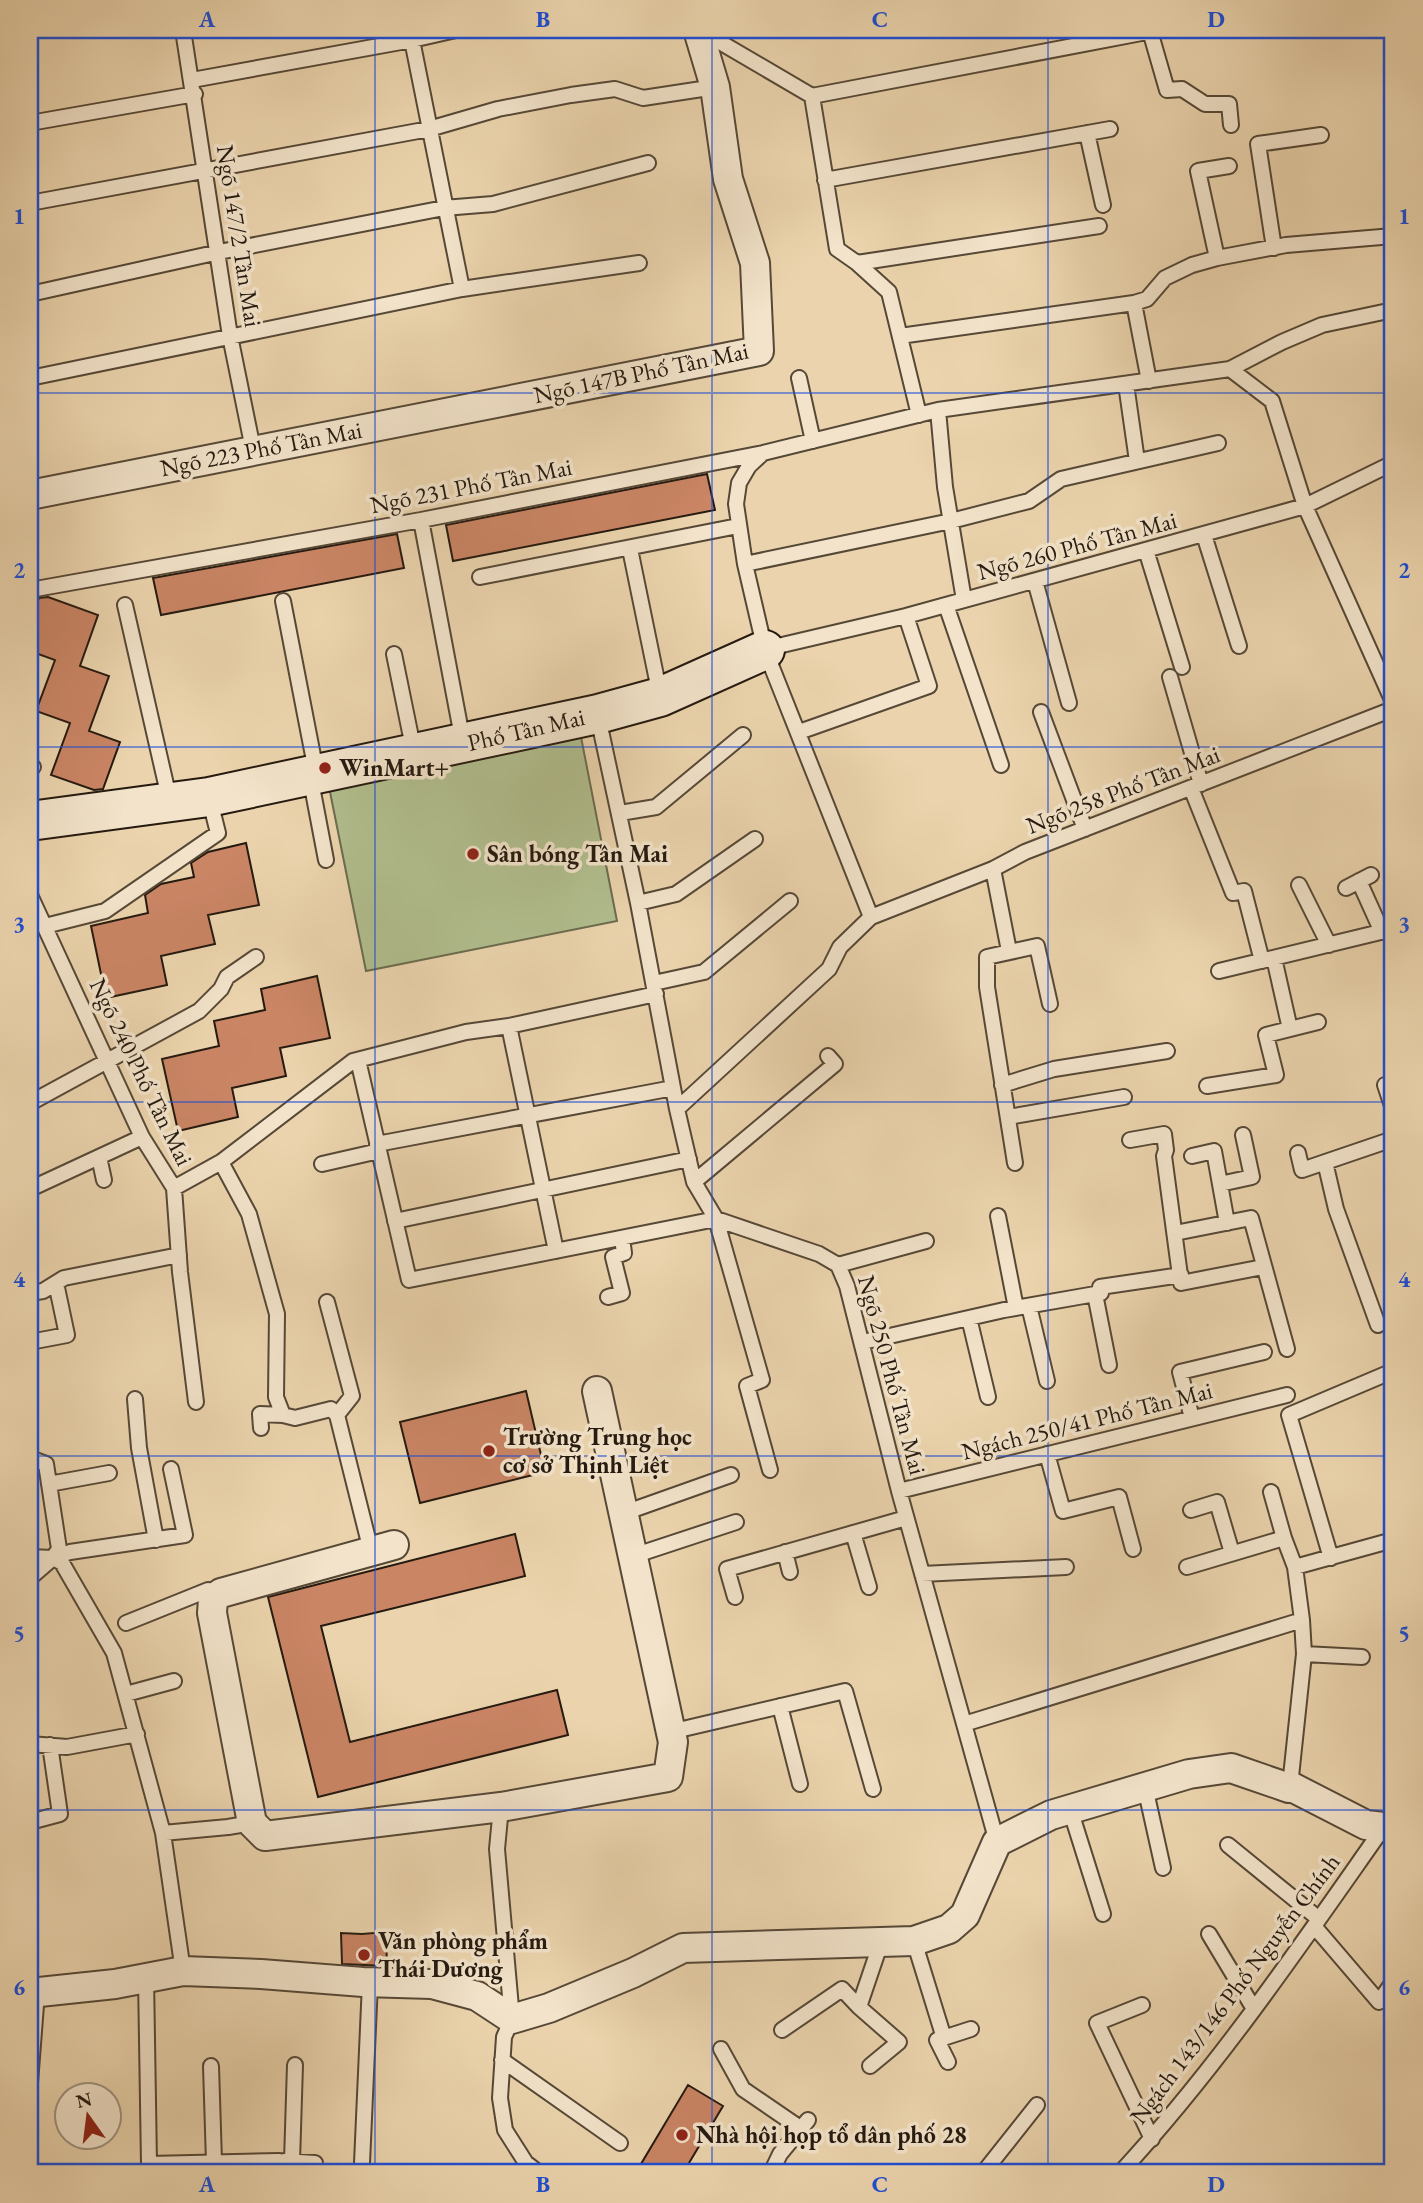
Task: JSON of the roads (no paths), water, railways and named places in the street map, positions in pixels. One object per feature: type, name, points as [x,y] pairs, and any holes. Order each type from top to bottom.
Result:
[{"type":"street","name":"Ngõ 147B Phố Tân Mai","points":[[493,405],[759,351],[755,263],[728,179],[715,87],[698,30]]},
{"type":"street","name":"Ngõ 223 Phố Tân Mai","points":[[30,495],[253,449],[493,405]]},
{"type":"street","name":"Phố Tân Mai","points":[[30,821],[209,797],[597,713],[660,696],[765,650]]},
{"type":"street","points":[[383,1548],[221,1593],[213,1599],[212,1612],[252,1823],[265,1836],[502,1807],[668,1777],[673,1742],[597,1391]]},
{"type":"street","points":[[33,1992],[115,1984],[183,1971],[261,1974],[370,1983],[432,1984],[477,1996],[513,2019],[549,2008],[621,1978],[683,1948],[914,1941],[949,1929],[965,1915],[997,1842],[1052,1815],[1189,1774],[1231,1768],[1289,1788],[1290,1786],[1366,1825],[1388,1828]]},
{"type":"lane","name":"Ngõ 147/2 Tân Mai","points":[[183,30],[230,336],[253,449]]},
{"type":"lane","points":[[30,123],[411,35],[456,30]]},
{"type":"lane","points":[[467,30],[476,30]]},
{"type":"lane","name":"Ngõ 147B Phố Tân Mai","points":[[698,30],[811,96]]},
{"type":"lane","points":[[919,415],[889,292],[837,249],[811,96],[1126,32],[1153,30],[1167,90],[1182,89],[1205,104],[1229,104],[1231,125]]},
{"type":"lane","points":[[411,35],[462,289]]},
{"type":"lane","points":[[30,203],[429,129],[498,109],[570,95],[615,89],[643,98],[715,87]]},
{"type":"lane","points":[[825,180],[1110,129]]},
{"type":"lane","points":[[1087,133],[1103,205]]},
{"type":"lane","points":[[1274,248],[1258,144],[1321,135]]},
{"type":"lane","points":[[30,294],[219,252],[444,208],[493,204],[648,163]]},
{"type":"lane","points":[[1217,258],[1199,171],[1229,166]]},
{"type":"lane","points":[[857,263],[1099,226]]},
{"type":"lane","points":[[900,336],[1134,303],[1147,299],[1164,278],[1192,265],[1217,258],[1361,237],[1393,236]]},
{"type":"lane","points":[[30,378],[462,289],[639,263]]},
{"type":"lane","points":[[1134,303],[1149,381]]},
{"type":"lane","name":"Ngõ 231 Phố Tân Mai","points":[[30,590],[421,520],[762,453],[938,410],[1230,369],[1322,325],[1393,310]]},
{"type":"lane","points":[[1230,369],[1272,401],[1305,506],[1393,702]]},
{"type":"lane","points":[[799,378],[813,441]]},
{"type":"lane","points":[[1126,384],[1137,461]]},
{"type":"lane","points":[[938,410],[939,434],[964,600]]},
{"type":"lane","points":[[745,564],[951,521],[1029,501],[1061,479],[1218,443]]},
{"type":"lane","points":[[762,453],[749,466],[739,483],[736,504],[745,564],[765,650],[871,917]]},
{"type":"lane","name":"Ngõ 260 Phố Tân Mai","points":[[765,650],[906,616],[1305,506],[1393,463]]},
{"type":"lane","points":[[421,520],[463,744]]},
{"type":"lane","points":[[480,577],[738,526]]},
{"type":"lane","points":[[1204,535],[1239,646]]},
{"type":"lane","points":[[630,548],[660,696]]},
{"type":"lane","points":[[1146,550],[1182,667]]},
{"type":"lane","points":[[1035,581],[1069,703]]},
{"type":"lane","points":[[283,601],[326,860]]},
{"type":"lane","points":[[946,604],[1001,765]]},
{"type":"lane","points":[[125,605],[170,802]]},
{"type":"lane","points":[[799,732],[929,686],[906,616]]},
{"type":"lane","points":[[394,654],[414,754]]},
{"type":"lane","points":[[1170,677],[1196,786],[1233,893],[1244,891],[1290,1030]]},
{"type":"lane","name":"Ngõ 258 Phố Tân Mai","points":[[677,1109],[829,969],[840,947],[871,917],[993,869],[1026,852],[1393,709]]},
{"type":"lane","points":[[1041,712],[1085,829]]},
{"type":"lane","points":[[597,713],[620,813],[677,1109],[694,1182],[716,1219],[762,1380],[747,1386],[770,1470]]},
{"type":"lane","points":[[620,813],[656,807],[743,735]]},
{"type":"lane","points":[[45,926],[105,911],[218,833],[209,797]]},
{"type":"lane","points":[[638,903],[676,894],[755,839]]},
{"type":"lane","points":[[993,869],[1009,951]]},
{"type":"lane","points":[[1219,971],[1387,930],[1359,881]]},
{"type":"lane","points":[[1299,884],[1329,944]]},
{"type":"lane","name":"Ngõ 240 Phố Tân Mai","points":[[30,895],[142,1138],[174,1188],[196,1402]]},
{"type":"lane","points":[[174,1188],[221,1162],[358,1060],[466,1032],[509,1026],[655,988],[704,972],[790,901]]},
{"type":"lane","points":[[1015,1163],[987,987],[987,957],[1037,946],[1050,1004]]},
{"type":"lane","points":[[30,1103],[199,1011],[222,989],[227,977],[256,957]]},
{"type":"lane","points":[[1207,1086],[1276,1075],[1266,1035],[1318,1022]]},
{"type":"lane","points":[[509,1026],[556,1251]]},
{"type":"lane","points":[[1002,1085],[1054,1069],[1167,1051]]},
{"type":"lane","points":[[694,1182],[835,1064],[828,1056]]},
{"type":"lane","points":[[358,1060],[409,1280],[716,1219]]},
{"type":"lane","points":[[1385,1084],[1393,1109]]},
{"type":"lane","points":[[322,1164],[378,1147],[527,1115],[674,1088]]},
{"type":"lane","points":[[1008,1117],[1125,1097]]},
{"type":"lane","points":[[1130,1140],[1164,1134],[1164,1156],[1181,1283],[1264,1267]]},
{"type":"lane","points":[[1220,1184],[1252,1177],[1242,1135]]},
{"type":"lane","points":[[30,1189],[142,1138]]},
{"type":"lane","points":[[1298,1153],[1302,1170],[1393,1139]]},
{"type":"lane","points":[[1192,1156],[1214,1151],[1227,1223]]},
{"type":"lane","points":[[99,1157],[104,1180]]},
{"type":"lane","points":[[395,1221],[689,1159]]},
{"type":"lane","points":[[221,1162],[250,1214],[277,1314],[276,1397],[283,1415]]},
{"type":"lane","points":[[1325,1162],[1336,1209],[1378,1325]]},
{"type":"lane","points":[[998,1216],[1022,1307],[1047,1381]]},
{"type":"lane","points":[[1175,1233],[1251,1218],[1287,1349]]},
{"type":"lane","name":"Ngõ 250 Phố Tân Mai","points":[[716,1219],[819,1254],[838,1265],[848,1286],[906,1518],[997,1842]]},
{"type":"lane","points":[[608,1297],[622,1293],[613,1257],[624,1253],[622,1238]]},
{"type":"lane","points":[[838,1265],[926,1241]]},
{"type":"lane","points":[[30,1293],[43,1290],[64,1278],[179,1255]]},
{"type":"lane","points":[[863,1342],[1022,1307],[1101,1293],[1100,1287],[1181,1275]]},
{"type":"lane","points":[[30,1342],[67,1335],[56,1283]]},
{"type":"lane","points":[[1095,1294],[1110,1366]]},
{"type":"lane","points":[[327,1302],[352,1396],[338,1415]]},
{"type":"lane","points":[[969,1318],[988,1397]]},
{"type":"lane","points":[[1192,1418],[1180,1372],[1264,1353]]},
{"type":"lane","points":[[1331,1558],[1289,1415],[1393,1371]]},
{"type":"lane","name":"Ngách 250/41 Phố Tân Mai","points":[[899,1491],[1287,1395]]},
{"type":"lane","points":[[135,1399],[139,1448],[156,1540]]},
{"type":"lane","points":[[261,1428],[260,1414],[295,1418],[331,1409],[338,1415],[383,1548]]},
{"type":"lane","points":[[1047,1454],[1063,1511],[1119,1497],[1133,1549]]},
{"type":"lane","points":[[30,1458],[46,1464],[59,1549],[53,1558],[30,1578]]},
{"type":"lane","points":[[30,1557],[53,1558],[70,1552],[185,1535],[171,1469]]},
{"type":"lane","points":[[49,1484],[109,1473]]},
{"type":"lane","points":[[624,1513],[731,1475]]},
{"type":"lane","points":[[1271,1492],[1284,1538],[1296,1567],[1302,1620],[1304,1654],[1290,1786]]},
{"type":"lane","points":[[1191,1510],[1217,1502],[1232,1553]]},
{"type":"lane","points":[[736,1597],[727,1569],[906,1518]]},
{"type":"lane","points":[[633,1556],[736,1522]]},
{"type":"lane","points":[[853,1533],[869,1587]]},
{"type":"lane","points":[[1187,1567],[1284,1538]]},
{"type":"lane","points":[[1296,1567],[1393,1539]]},
{"type":"lane","points":[[785,1552],[790,1572]]},
{"type":"lane","points":[[53,1558],[62,1563],[68,1571],[114,1653],[163,1833],[183,1971]]},
{"type":"lane","points":[[922,1574],[1066,1567]]},
{"type":"lane","points":[[126,1623],[208,1590],[221,1593]]},
{"type":"lane","points":[[964,1724],[1302,1620]]},
{"type":"lane","points":[[1304,1654],[1362,1657]]},
{"type":"lane","points":[[126,1694],[174,1681]]},
{"type":"lane","points":[[670,1732],[845,1691],[873,1789]]},
{"type":"lane","points":[[780,1706],[800,1784]]},
{"type":"lane","points":[[30,1744],[67,1747],[137,1734]]},
{"type":"lane","points":[[30,1822],[60,1814],[50,1745]]},
{"type":"lane","points":[[1145,1787],[1163,1868]]},
{"type":"lane","points":[[502,1807],[497,1849],[513,2019],[504,2037],[500,2098],[505,2130],[526,2164],[539,2173]]},
{"type":"lane","points":[[1070,1809],[1103,1914]]},
{"type":"lane","points":[[163,1833],[252,1823]]},
{"type":"lane","name":"Ngách 143/146 Phố Nguyễn Chính","points":[[1120,2173],[1152,2139],[1254,2009],[1388,1828]]},
{"type":"lane","points":[[1228,1845],[1316,1922],[1379,2002],[1393,1982]]},
{"type":"lane","points":[[1209,1934],[1254,2009]]},
{"type":"lane","points":[[914,1941],[944,2038]]},
{"type":"lane","points":[[859,2007],[881,1942]]},
{"type":"lane","points":[[146,1977],[149,2164],[315,2163]]},
{"type":"lane","points":[[362,2163],[370,1983]]},
{"type":"lane","points":[[782,2029],[842,1989],[900,2042],[870,2066]]},
{"type":"lane","points":[[30,2083],[33,1992]]},
{"type":"lane","points":[[1142,2005],[1097,2023],[1152,2139]]},
{"type":"lane","points":[[948,2062],[937,2040],[971,2029]]},
{"type":"lane","points":[[721,2049],[743,2089],[804,2124],[780,2154],[771,2173]]},
{"type":"lane","points":[[502,2060],[620,2143]]},
{"type":"lane","points":[[285,2165],[295,2065]]},
{"type":"lane","points":[[211,2066],[214,2162]]},
{"type":"lane","points":[[983,2173],[1037,2105]]},
{"type":"place","name":"WinMart+","points":[[325,768]]},
{"type":"place","name":"Sân bóng Tân Mai","points":[[473,854]]},
{"type":"place","name":"Trường Trung học cơ sở Thịnh Liệt","points":[[489,1451]]},
{"type":"place","name":"Văn phòng phẩm Thái Dương","points":[[364,1955]]},
{"type":"place","name":"Nhà hội họp tổ dân phố 28","points":[[682,2135]]}]
